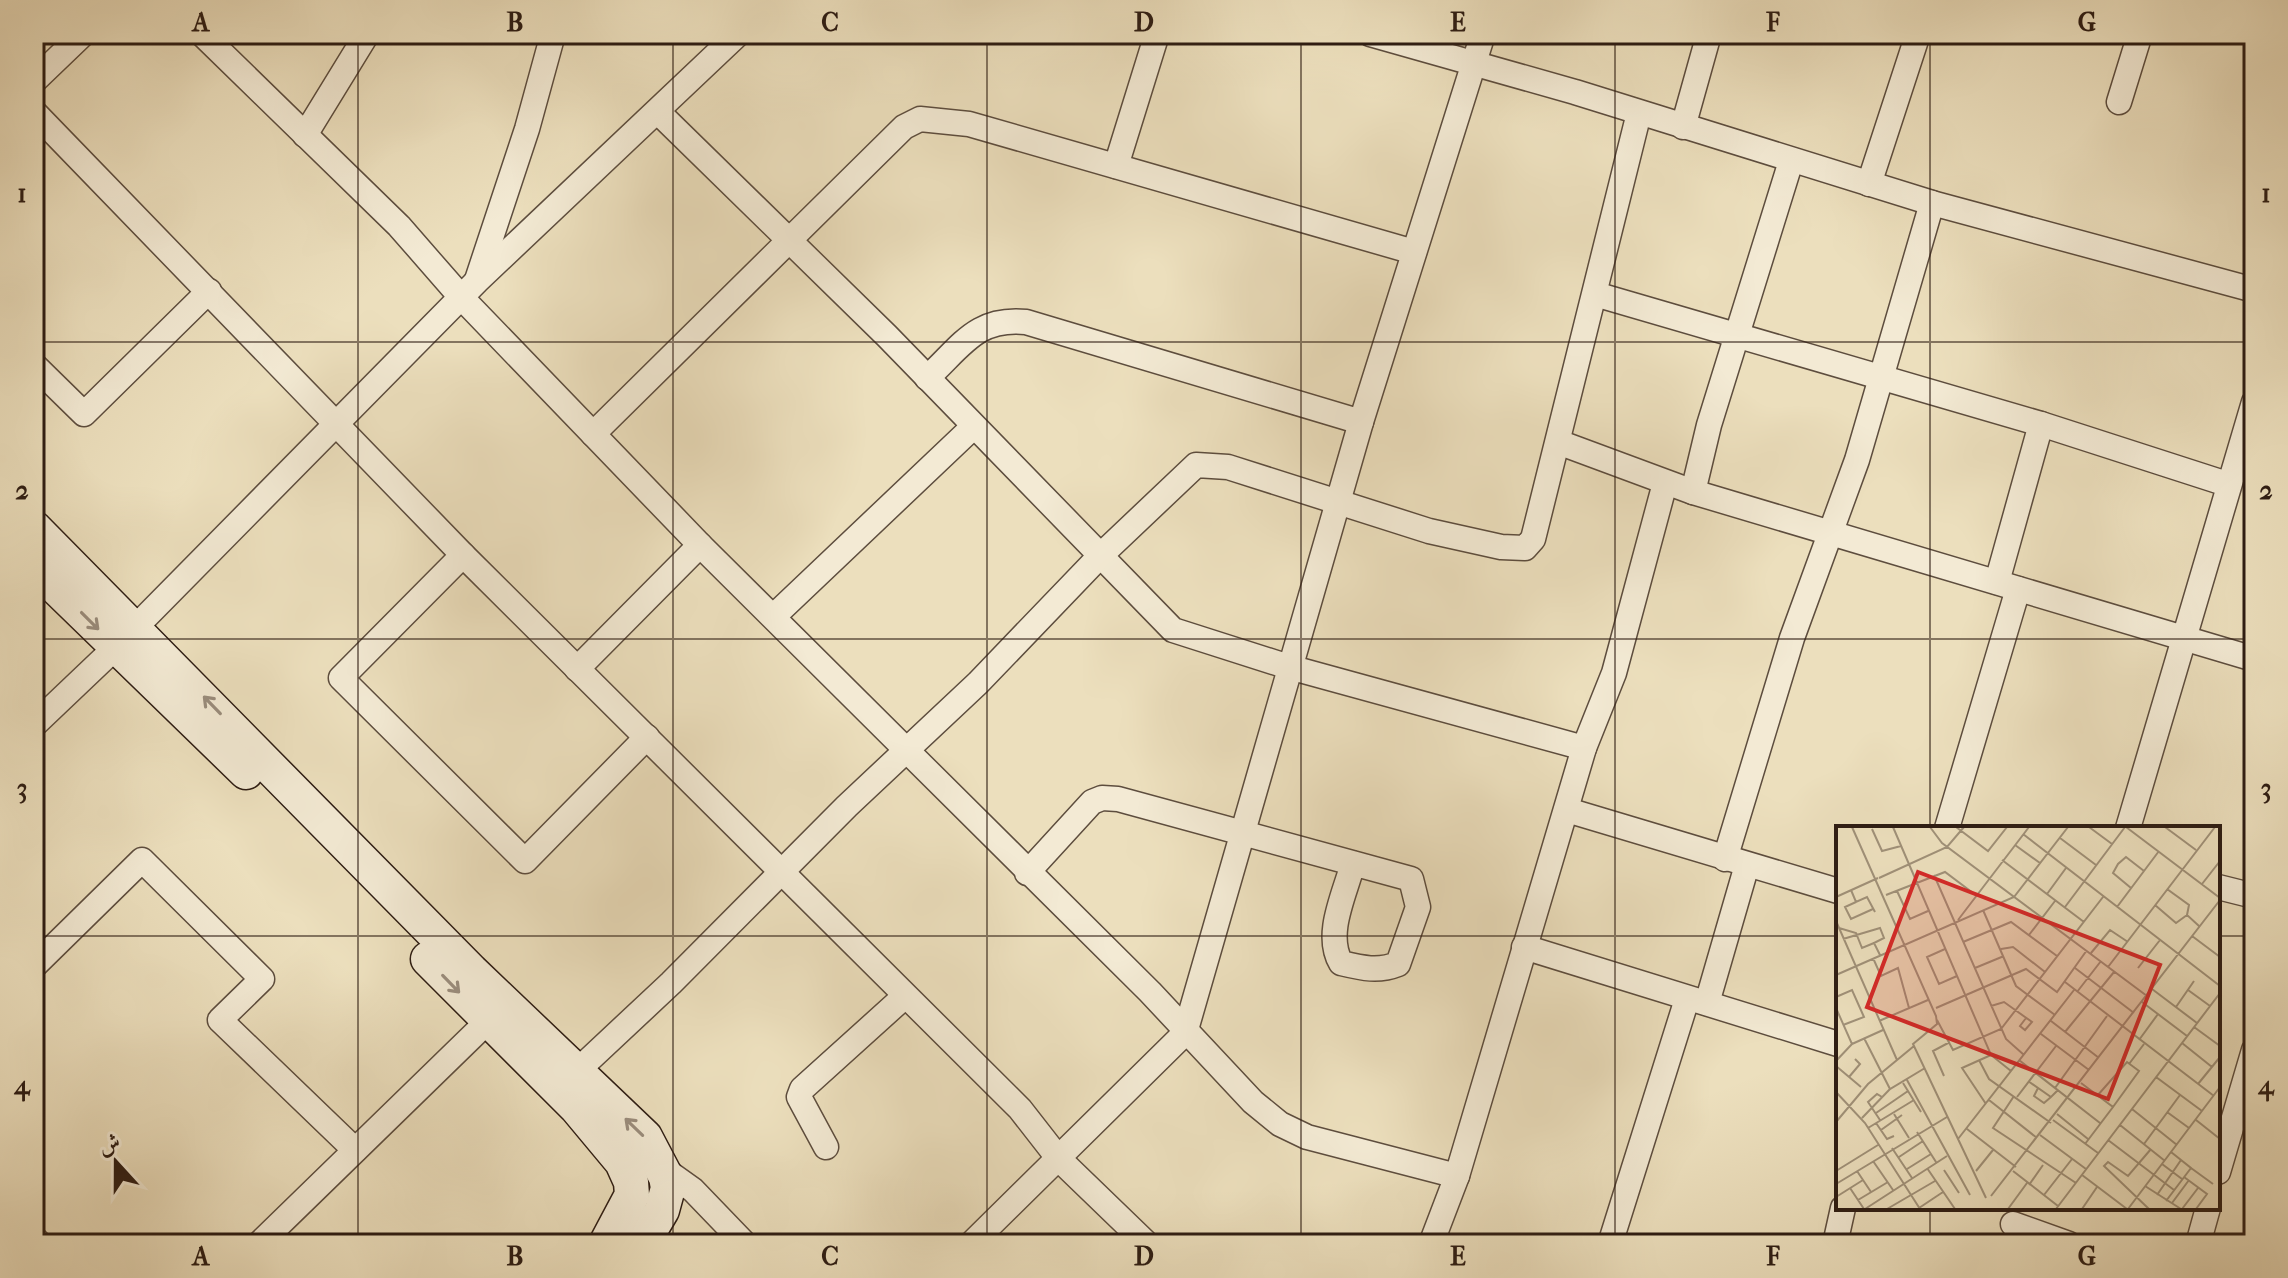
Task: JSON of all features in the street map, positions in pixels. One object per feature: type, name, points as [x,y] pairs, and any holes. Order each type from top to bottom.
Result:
[{"type":"main road","points":[[34,528],[243,768],[487,1022],[577,1108],[622,1162],[631,1182],[632,1195],[606,1244]]},
{"type":"main road","points":[[34,566],[126,637],[645,1137],[666,1177],[667,1195],[642,1244]]},
{"type":"street","points":[[34,81],[83,34]]},
{"type":"street","points":[[202,34],[399,226],[469,289],[593,434],[700,545],[908,748],[1027,873],[1150,992],[1185,1033],[1280,1124],[1340,1148],[1457,1176]]},
{"type":"street","points":[[305,135],[367,34]]},
{"type":"street","points":[[469,289],[527,129],[553,34]]},
{"type":"street","points":[[34,725],[126,637],[469,289],[738,34]]},
{"type":"street","points":[[1116,166],[1157,34]]},
{"type":"street","points":[[1370,34],[1932,203],[2254,290]]},
{"type":"street","points":[[971,1244],[1185,1033],[1361,422],[1483,34]]},
{"type":"street","points":[[1683,127],[1709,34]]},
{"type":"street","points":[[1869,184],[1918,34]]},
{"type":"street","points":[[2119,102],[2140,34]]},
{"type":"street","points":[[34,112],[463,555],[1020,1109],[1059,1159],[1147,1244]]},
{"type":"street","points":[[658,112],[927,378],[972,428],[1173,630],[1289,667],[1584,748]]},
{"type":"street","points":[[576,1072],[682,973],[781,870],[978,683],[1099,557],[1196,465],[1228,467],[1429,531],[1508,549],[1525,548],[1533,539],[1639,113]]},
{"type":"street","points":[[593,434],[904,127],[920,119],[969,124],[1290,219],[1414,252]]},
{"type":"street","points":[[1693,492],[1709,425],[1791,161]]},
{"type":"street","points":[[1610,1244],[1697,1001],[1736,862],[1792,638],[1857,460],[1932,203]]},
{"type":"street","points":[[34,365],[84,414],[209,291]]},
{"type":"street","points":[[1595,294],[2041,424],[2227,484]]},
{"type":"street","points":[[927,378],[985,324],[1002,320],[1026,322],[1361,422]]},
{"type":"street","points":[[2129,826],[2227,484],[2254,402]]},
{"type":"street","points":[[1947,826],[2007,585],[2041,424]]},
{"type":"street","points":[[774,616],[972,428]]},
{"type":"street","points":[[1558,442],[1693,492],[2254,659]]},
{"type":"street","points":[[1440,1242],[1584,748],[1614,673],[1665,483]]},
{"type":"street","points":[[577,669],[700,545]]},
{"type":"street","points":[[463,555],[341,678],[525,861],[647,737]]},
{"type":"street","points":[[1027,873],[1079,815],[1102,798],[1241,833],[1353,863],[1411,879],[1418,896],[1418,907],[1398,964],[1368,970],[1341,963],[1334,950],[1333,938],[1353,863]]},
{"type":"street","points":[[1567,810],[1836,890]]},
{"type":"street","points":[[34,966],[142,860],[262,979],[220,1020],[355,1150]]},
{"type":"street","points":[[2220,888],[2254,896]]},
{"type":"street","points":[[1524,947],[1836,1043]]},
{"type":"street","points":[[826,1147],[799,1097],[802,1089],[905,996]]},
{"type":"street","points":[[259,1244],[487,1022]]},
{"type":"street","points":[[2220,1165],[2254,1050]]},
{"type":"street","points":[[622,1162],[660,1166],[693,1190],[745,1244]]},
{"type":"street","points":[[1835,1244],[1843,1210]]},
{"type":"street","points":[[2198,1244],[2207,1210]]},
{"type":"street","points":[[2012,1225],[2069,1244]]},
{"type":"street","points":[[34,1238],[40,1244]]}]
